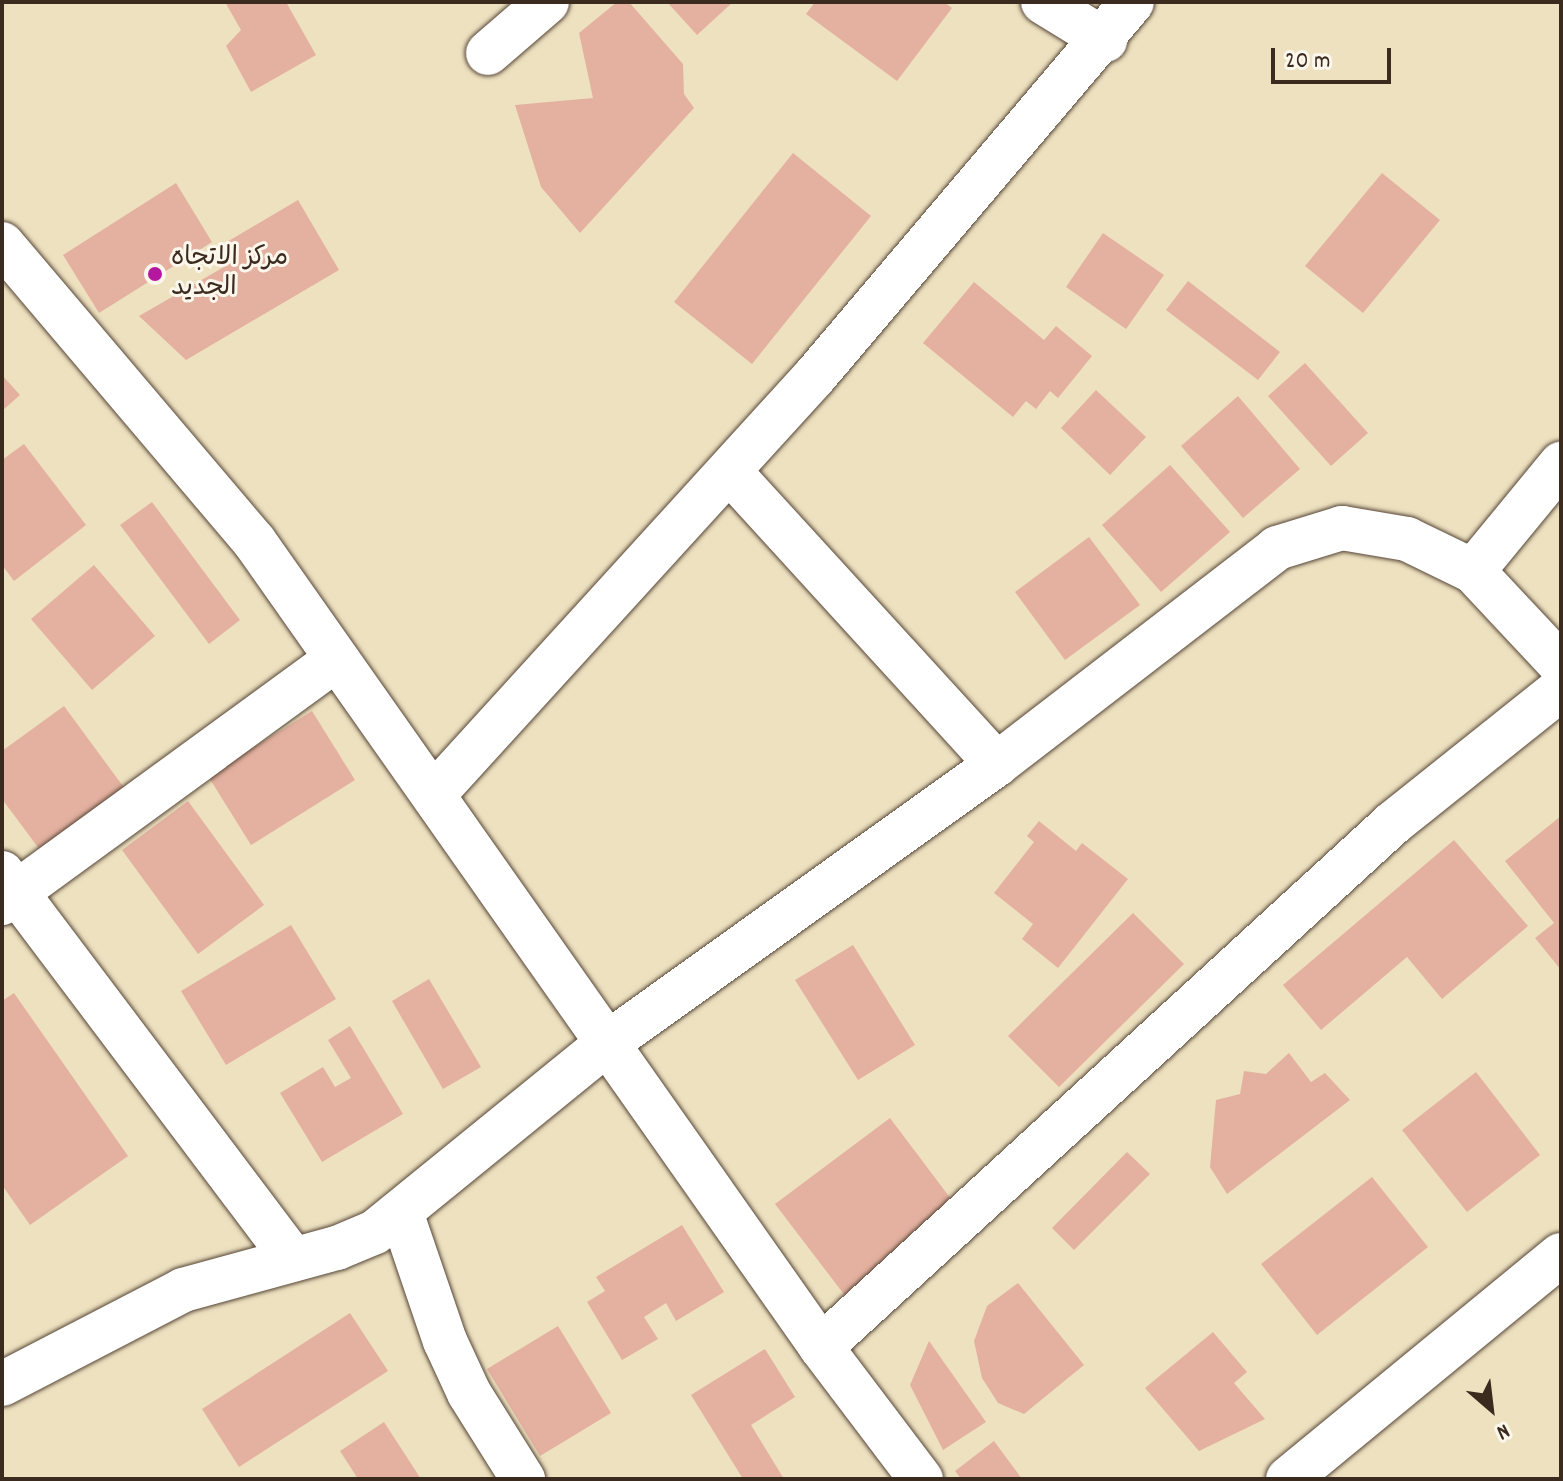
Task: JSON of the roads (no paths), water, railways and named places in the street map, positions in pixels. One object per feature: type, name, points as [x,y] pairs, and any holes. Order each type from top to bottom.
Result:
[{"type":"street","points":[[488,53],[547,2]]},
{"type":"street","points":[[1043,2],[1105,40]]},
{"type":"street","points":[[435,793],[730,472],[1105,40],[1132,2]]},
{"type":"street","points":[[2,244],[254,541],[435,793],[821,1347],[921,1479]]},
{"type":"street","points":[[1473,571],[1561,464]]},
{"type":"street","points":[[730,472],[997,764]]},
{"type":"street","points":[[2,1384],[183,1290],[337,1248],[402,1215],[609,1042],[997,764],[1277,548],[1342,528],[1407,539],[1473,571],[1561,665]]},
{"type":"street","points":[[292,1258],[7,888],[337,659]]},
{"type":"street","points":[[821,1347],[1393,823],[1561,689]]},
{"type":"street","points":[[402,1215],[451,1354],[494,1438],[523,1479]]},
{"type":"street","points":[[1305,1474],[1561,1255]]},
{"type":"place","name":"مركز الاتجاه الجديد","points":[[155,274]]}]
